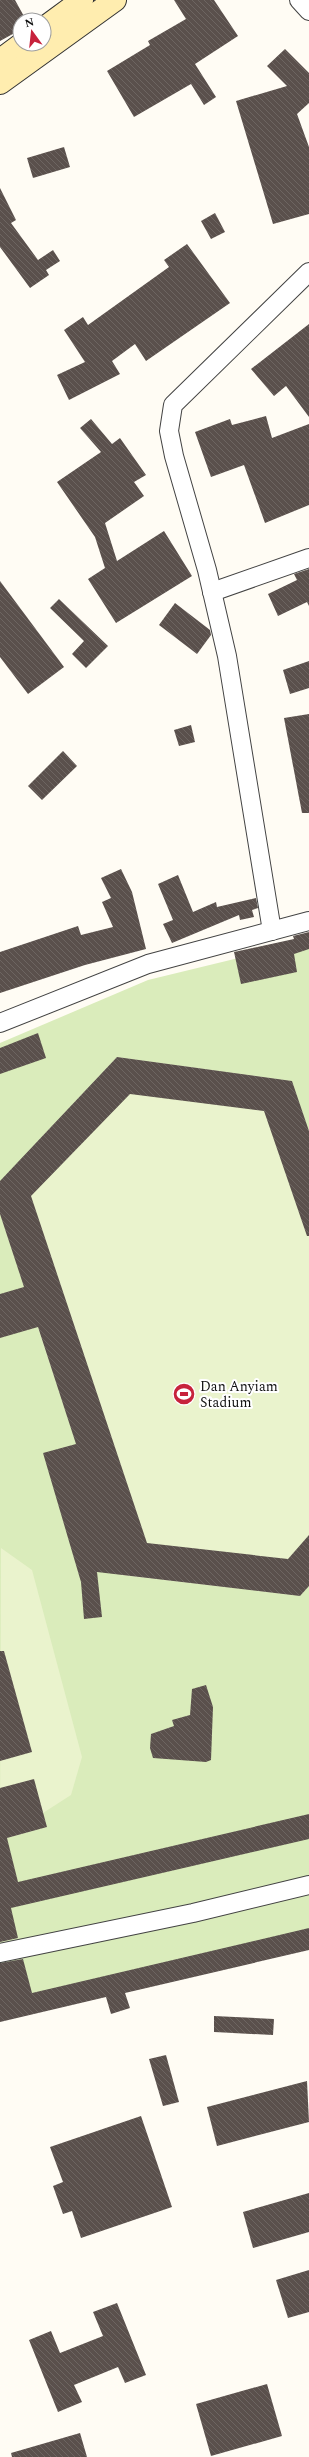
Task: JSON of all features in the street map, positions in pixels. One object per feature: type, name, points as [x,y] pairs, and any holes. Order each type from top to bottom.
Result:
[{"type":"main road","points":[[52,22],[82,0]]},
{"type":"main road","points":[[0,83],[115,0]]},
{"type":"main road","points":[[0,60],[12,51]]},
{"type":"street","points":[[299,0],[309,11]]},
{"type":"street","points":[[272,931],[227,656],[212,592],[174,456],[169,431],[173,405],[309,272]]},
{"type":"street","points":[[212,592],[309,558]]},
{"type":"street","points":[[0,1023],[148,964],[309,921]]},
{"type":"street","points":[[0,1953],[193,1913],[309,1885]]},
{"type":"green space","points":[[309,941],[309,1931],[0,2010],[0,1043],[148,980]]},
{"type":"green space","name":"Dan Anyiam Stadium","points":[[117,1057],[292,1081],[309,1131],[309,1586],[300,1596],[120,1575],[0,1214],[0,1181]]},
{"type":"green space","points":[[1,1548],[32,1570],[82,1757],[71,1795],[43,1813],[47,1827],[0,1840]]},
{"type":"building","points":[[0,0],[15,0],[22,12],[12,12],[12,34],[0,41]]},
{"type":"building","points":[[174,0],[214,0],[238,36],[195,64],[216,97],[204,105],[191,84],[134,117],[107,71],[150,45],[148,41],[186,19]]},
{"type":"building","points":[[285,49],[309,73],[309,103],[297,114],[309,147],[309,214],[273,224],[236,101],[287,86],[267,66]]},
{"type":"building","points":[[64,147],[70,167],[33,178],[27,158]]},
{"type":"building","points":[[0,188],[16,220],[11,223],[38,260],[53,250],[60,261],[46,270],[49,275],[30,288],[0,247]]},
{"type":"building","points":[[215,213],[225,232],[211,239],[201,221]]},
{"type":"building","points":[[187,244],[230,303],[146,361],[135,344],[112,361],[120,374],[69,400],[57,375],[85,362],[64,330],[83,317],[88,325],[169,267],[164,260]]},
{"type":"building","points":[[309,324],[309,417],[286,386],[274,396],[251,369]]},
{"type":"building","points":[[266,416],[272,438],[309,424],[309,505],[265,523],[244,465],[211,477],[195,432],[230,419],[232,425]]},
{"type":"building","points":[[91,419],[112,444],[120,438],[146,475],[134,482],[144,496],[105,523],[117,561],[164,531],[192,576],[116,623],[88,579],[105,568],[95,537],[57,482],[101,452],[80,428]]},
{"type":"building","points":[[309,569],[309,606],[307,602],[278,616],[268,594],[297,580],[294,574]]},
{"type":"building","points":[[0,581],[64,667],[28,694],[0,657]]},
{"type":"building","points":[[59,599],[108,646],[86,668],[72,654],[84,641],[50,608]]},
{"type":"building","points":[[175,603],[210,630],[211,635],[197,654],[159,625]]},
{"type":"building","points":[[309,661],[309,688],[290,694],[283,670]]},
{"type":"building","points":[[309,714],[309,813],[302,813],[284,718]]},
{"type":"building","points":[[191,725],[195,742],[179,746],[174,730]]},
{"type":"building","points":[[63,751],[77,766],[42,800],[28,786]]},
{"type":"building","points":[[121,869],[132,892],[146,949],[85,965],[0,993],[0,952],[78,926],[81,935],[113,927],[102,902],[111,898],[101,878]]},
{"type":"building","points":[[178,875],[193,912],[216,902],[217,907],[256,898],[258,908],[252,910],[254,917],[240,920],[239,915],[172,943],[163,924],[173,920],[158,884]]},
{"type":"building","points":[[309,932],[309,949],[294,954],[297,972],[241,984],[234,952],[294,939],[293,936]]},
{"type":"building","points":[[38,1033],[46,1058],[0,1074],[0,1048]]},
{"type":"building","points":[[117,1057],[292,1081],[309,1131],[309,1236],[307,1236],[264,1111],[130,1094],[31,1196],[147,1543],[288,1559],[309,1535],[309,1586],[300,1596],[97,1572],[102,1617],[84,1619],[81,1582],[43,1453],[76,1444],[38,1327],[0,1338],[0,1294],[24,1287],[0,1214],[0,1181]]},
{"type":"building","points":[[0,1651],[4,1651],[32,1752],[0,1761]]},
{"type":"building","points":[[206,1685],[213,1707],[211,1760],[206,1762],[153,1758],[150,1748],[151,1734],[174,1726],[172,1720],[190,1715],[192,1689]]},
{"type":"building","points":[[34,1779],[47,1827],[7,1838],[18,1882],[309,1814],[309,1839],[11,1908],[18,1938],[0,1942],[0,1788]]},
{"type":"building","points":[[309,1928],[309,1950],[125,1993],[130,2008],[111,2014],[106,1997],[0,2022],[0,1963],[23,1959],[32,1993]]},
{"type":"building","points":[[214,2016],[274,2019],[273,2035],[214,2032]]},
{"type":"building","points":[[166,2055],[179,2102],[163,2106],[149,2059]]},
{"type":"building","points":[[307,2081],[309,2122],[217,2146],[207,2107]]},
{"type":"building","points":[[141,2116],[172,2207],[81,2238],[72,2211],[63,2214],[53,2186],[63,2182],[50,2147]]},
{"type":"building","points":[[309,2193],[309,2232],[253,2248],[243,2212]]},
{"type":"building","points":[[309,2270],[309,2312],[288,2318],[276,2280]]},
{"type":"building","points":[[117,2303],[146,2375],[125,2383],[118,2367],[74,2385],[82,2402],[58,2412],[29,2340],[51,2331],[60,2353],[103,2336],[93,2312]]},
{"type":"building","points":[[267,2384],[282,2436],[211,2456],[196,2404]]},
{"type":"building","points":[[80,2433],[87,2457],[12,2457],[11,2453]]},
{"type":"place","name":"Dan Anyiam Stadium","points":[[184,1394]]}]
